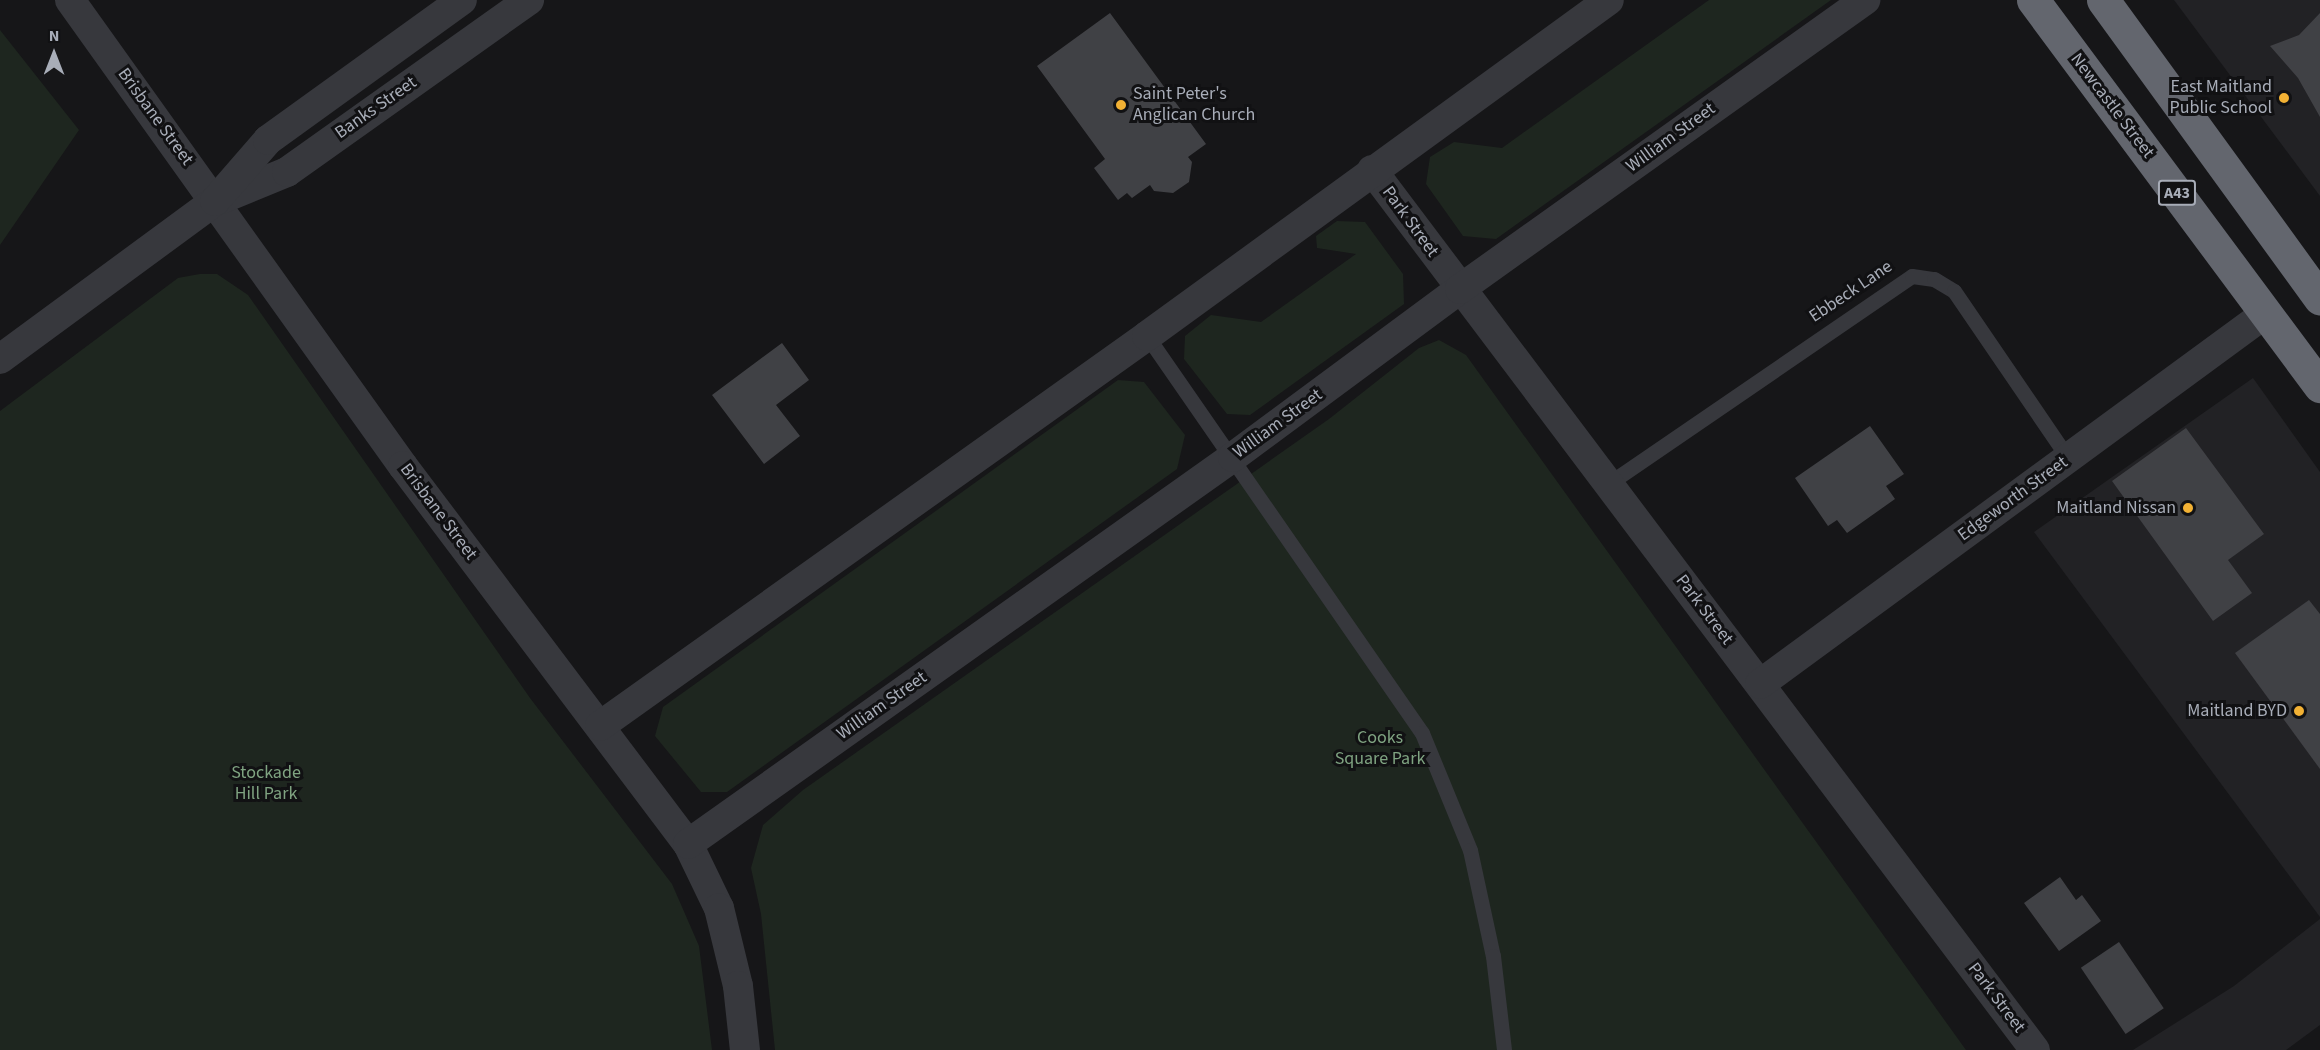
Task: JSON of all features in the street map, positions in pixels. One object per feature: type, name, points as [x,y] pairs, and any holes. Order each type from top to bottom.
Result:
[{"type":"highway","name":"Newcastle Street","points":[[2033,0],[2320,386]]},
{"type":"highway","points":[[2103,0],[2320,299]]},
{"type":"street","name":"Brisbane Street","points":[[70,0],[403,466],[688,844],[719,908],[738,986],[745,1050]]},
{"type":"street","name":"Banks Street","points":[[0,359],[215,201],[268,140],[462,0]]},
{"type":"street","name":"Banks Street","points":[[215,201],[287,172],[529,0]]},
{"type":"street","points":[[600,726],[1147,336],[1372,170],[1609,0]]},
{"type":"street","name":"William Street","points":[[688,844],[1233,457],[1460,290],[1865,0]]},
{"type":"street","name":"Park Street","points":[[1372,170],[1460,290],[2035,1050]]},
{"type":"street","name":"Edgeworth Street","points":[[1760,684],[2266,313]]},
{"type":"lane","name":"Ebbeck Lane","points":[[1608,484],[1912,276],[1934,279],[1954,291],[2068,458]]},
{"type":"lane","points":[[1147,336],[1422,733],[1470,850],[1493,956],[1504,1050]]},
{"type":"shaded area","name":"East Maitland Public School","points":[[2174,0],[2320,0],[2320,196]]},
{"type":"shaded area","points":[[2253,378],[2320,472],[2320,917],[2034,532]]},
{"type":"shaded area","points":[[2320,919],[2320,1025],[2286,1050],[2133,1050],[2234,986]]},
{"type":"green space","points":[[1709,0],[1831,0],[1496,239],[1463,236],[1426,184],[1430,157],[1454,142],[1502,148]]},
{"type":"green space","points":[[0,30],[79,130],[0,245]]},
{"type":"green space","points":[[1337,221],[1365,222],[1403,274],[1404,304],[1250,415],[1227,414],[1184,359],[1185,336],[1211,315],[1261,322],[1356,254],[1317,248],[1316,236]]},
{"type":"green space","name":"Stockade Hill Park","points":[[217,274],[248,295],[530,698],[672,884],[699,946],[712,1050],[0,1050],[0,411],[178,278]]},
{"type":"green space","name":"Cooks Square Park","points":[[1439,340],[1466,355],[1966,1050],[775,1050],[761,914],[751,868],[763,825],[803,790],[1329,419],[1419,348]]},
{"type":"green space","points":[[1118,380],[1144,382],[1185,435],[1177,469],[727,792],[701,792],[655,736],[663,707]]},
{"type":"building","name":"Saint Peter's Anglican Church","points":[[1110,13],[1206,144],[1188,157],[1192,162],[1189,182],[1173,193],[1154,191],[1150,185],[1132,198],[1127,193],[1118,200],[1094,168],[1105,159],[1037,66]]},
{"type":"building","points":[[2320,13],[2320,117],[2298,78],[2270,46],[2299,35]]},
{"type":"building","points":[[782,343],[809,380],[776,405],[800,436],[764,464],[712,395]]},
{"type":"building","points":[[1870,426],[1904,474],[1886,486],[1895,499],[1847,533],[1837,520],[1828,526],[1795,478]]},
{"type":"building","name":"Maitland Nissan","points":[[2186,428],[2264,534],[2228,560],[2252,593],[2213,621],[2112,481]]},
{"type":"building","name":"Maitland BYD","points":[[2309,600],[2320,614],[2320,769],[2235,653]]},
{"type":"building","points":[[2060,877],[2076,900],[2082,895],[2101,921],[2059,951],[2024,903]]},
{"type":"building","points":[[2119,942],[2164,1008],[2126,1034],[2081,968]]},
{"type":"place","name":"East Maitland Public School","points":[[2284,98]]},
{"type":"place","name":"Saint Peter's Anglican Church","points":[[1121,105]]},
{"type":"place","name":"Maitland Nissan","points":[[2188,508]]},
{"type":"place","name":"Maitland BYD","points":[[2299,711]]}]
